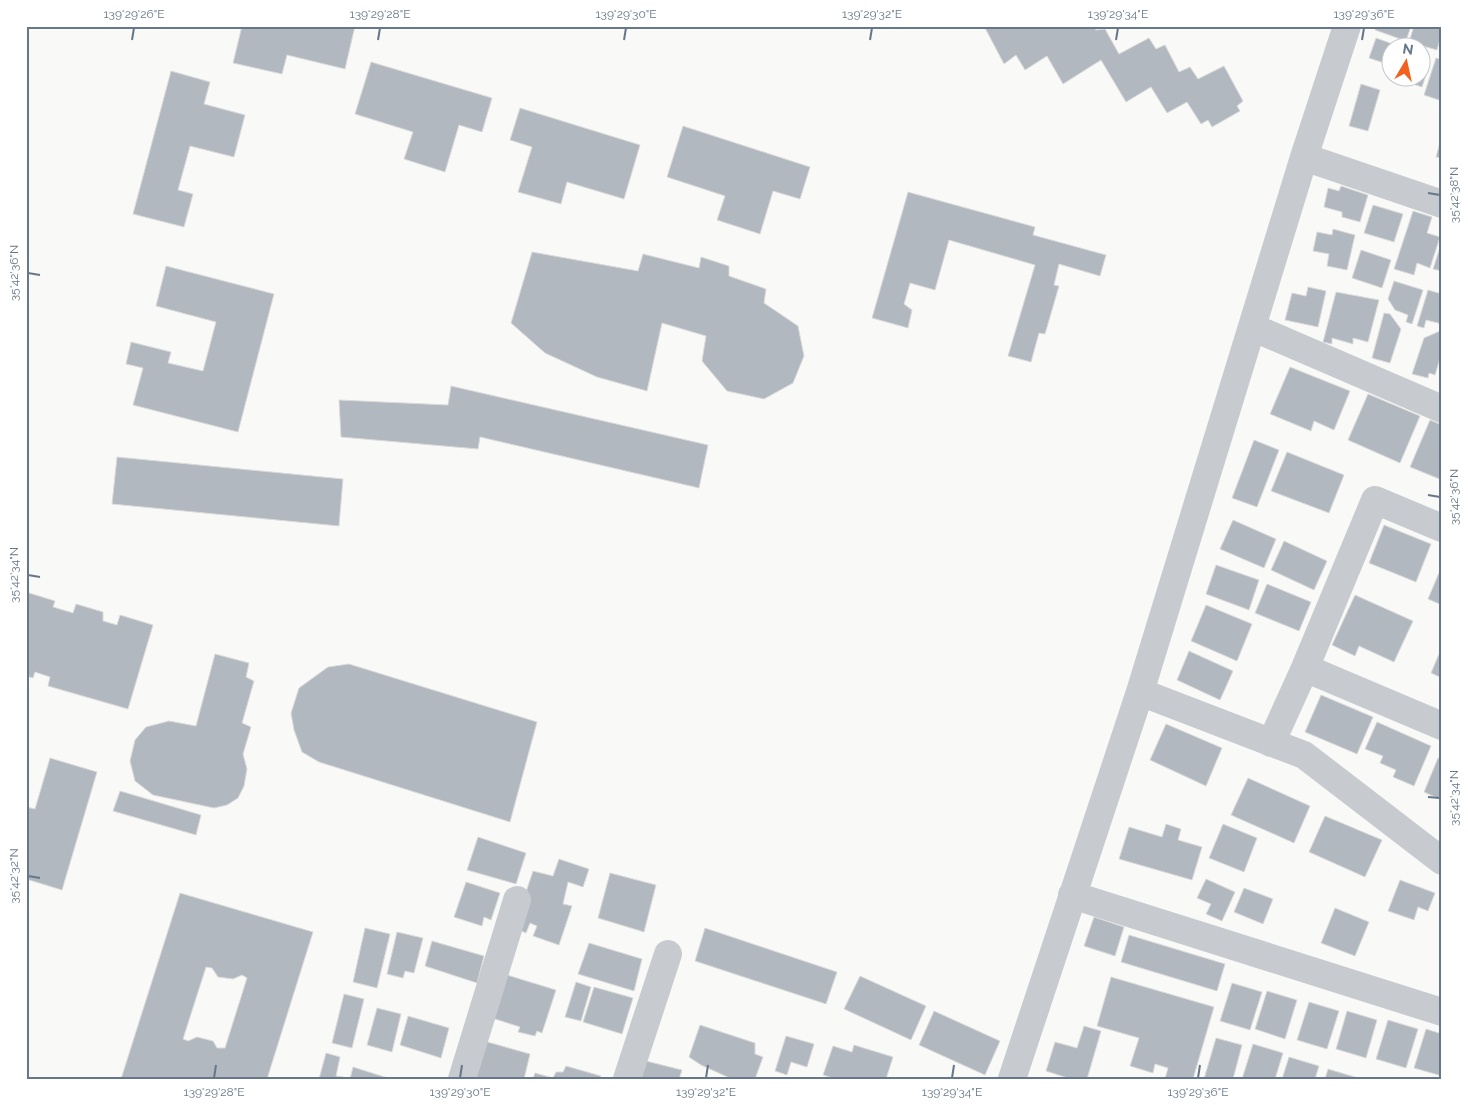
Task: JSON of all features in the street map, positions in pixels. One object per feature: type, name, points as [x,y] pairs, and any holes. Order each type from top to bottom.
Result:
[{"type":"street","points":[[1012,1079],[1140,692],[1304,157],[1347,26]]},
{"type":"street","points":[[1304,157],[1442,204]]},
{"type":"street","points":[[1252,327],[1442,409]]},
{"type":"street","points":[[1271,743],[1305,668],[1375,500],[1442,528]]},
{"type":"street","points":[[1305,668],[1442,726]]},
{"type":"street","points":[[1140,692],[1304,755],[1442,861]]},
{"type":"street","points":[[1072,895],[1442,1012]]},
{"type":"street","points":[[462,1079],[517,900]]},
{"type":"street","points":[[627,1079],[668,954]]},
{"type":"building","points":[[242,26],[355,26],[345,69],[287,55],[282,74],[233,63]]},
{"type":"building","points":[[984,26],[1094,26],[1096,30],[1105,29],[1119,54],[1149,38],[1156,49],[1165,45],[1179,72],[1190,67],[1198,79],[1224,66],[1243,101],[1237,106],[1240,111],[1212,127],[1208,120],[1201,124],[1187,102],[1167,113],[1151,87],[1126,102],[1101,60],[1063,84],[1047,56],[1025,70],[1016,55],[1004,64]]},
{"type":"building","points":[[1376,26],[1411,26],[1407,38],[1398,38],[1375,30]]},
{"type":"building","points":[[1414,26],[1442,26],[1437,50],[1430,48],[1430,38],[1410,38]]},
{"type":"building","points":[[1376,38],[1380,39],[1380,62],[1369,58]]},
{"type":"building","points":[[1436,58],[1442,60],[1442,101],[1424,95],[1426,88],[1430,88],[1430,76]]},
{"type":"building","points":[[371,62],[492,98],[482,132],[459,125],[445,172],[404,159],[413,132],[355,114]]},
{"type":"building","points":[[171,71],[210,82],[204,104],[245,115],[234,157],[190,146],[178,190],[193,194],[184,227],[133,214]]},
{"type":"building","points":[[1361,84],[1380,90],[1368,131],[1349,126]]},
{"type":"building","points":[[520,108],[640,145],[624,199],[567,182],[561,204],[518,192],[532,147],[510,140]]},
{"type":"building","points":[[683,126],[810,167],[800,199],[773,191],[760,234],[717,220],[725,196],[667,177]]},
{"type":"building","points":[[1442,135],[1442,158],[1436,157]]},
{"type":"building","points":[[1341,186],[1368,195],[1360,222],[1342,217],[1342,212],[1324,207],[1328,188],[1339,191]]},
{"type":"building","points":[[908,192],[1035,227],[1033,235],[1106,255],[1100,276],[1059,264],[1054,285],[1059,286],[1045,334],[1039,333],[1031,362],[1008,356],[1035,265],[949,240],[935,290],[910,283],[904,304],[912,310],[908,328],[872,318]]},
{"type":"building","points":[[1373,205],[1403,214],[1394,242],[1364,233]]},
{"type":"building","points":[[1413,211],[1432,217],[1427,233],[1440,237],[1430,268],[1417,263],[1414,275],[1394,269]]},
{"type":"building","points":[[1333,229],[1355,235],[1347,270],[1327,266],[1329,254],[1313,251],[1317,232],[1332,235]]},
{"type":"building","points":[[1442,241],[1442,271],[1433,269]]},
{"type":"building","points":[[1361,250],[1391,260],[1382,288],[1352,278]]},
{"type":"building","points":[[532,252],[638,271],[643,254],[699,268],[701,257],[729,266],[729,276],[766,289],[764,303],[798,326],[804,356],[793,383],[764,399],[727,391],[702,361],[706,336],[662,323],[647,391],[597,377],[545,353],[511,323]]},
{"type":"building","points":[[166,266],[274,294],[238,432],[133,405],[143,368],[126,364],[131,342],[171,352],[168,363],[203,371],[216,322],[156,306]]},
{"type":"building","points":[[1394,281],[1423,290],[1412,324],[1406,322],[1408,315],[1395,310],[1388,299]]},
{"type":"building","points":[[1308,287],[1326,291],[1318,327],[1285,320],[1292,293],[1306,296]]},
{"type":"building","points":[[1428,290],[1442,294],[1442,324],[1426,320],[1424,328],[1417,326]]},
{"type":"building","points":[[1336,292],[1379,300],[1368,342],[1353,338],[1353,344],[1332,338],[1332,344],[1323,342]]},
{"type":"building","points":[[1384,313],[1390,314],[1401,329],[1390,363],[1372,358]]},
{"type":"building","points":[[1440,331],[1442,332],[1442,352],[1435,375],[1429,373],[1428,378],[1412,374],[1424,338]]},
{"type":"building","points":[[1290,367],[1350,391],[1334,430],[1314,421],[1311,431],[1270,414]]},
{"type":"building","points":[[451,386],[708,445],[699,488],[480,437],[478,449],[341,437],[339,400],[448,405]]},
{"type":"building","points":[[1368,394],[1420,416],[1400,463],[1348,440]]},
{"type":"building","points":[[1430,420],[1442,425],[1442,480],[1410,467]]},
{"type":"building","points":[[1254,440],[1279,450],[1257,507],[1232,498]]},
{"type":"building","points":[[1287,452],[1344,475],[1329,513],[1271,491]]},
{"type":"building","points":[[117,457],[343,479],[339,526],[112,504]]},
{"type":"building","points":[[1233,520],[1276,539],[1264,568],[1220,549]]},
{"type":"building","points":[[1384,525],[1431,544],[1416,582],[1369,563]]},
{"type":"building","points":[[1284,541],[1327,561],[1314,590],[1271,570]]},
{"type":"building","points":[[1216,565],[1259,580],[1249,610],[1206,594]]},
{"type":"building","points":[[1442,568],[1442,605],[1428,599]]},
{"type":"building","points":[[1267,584],[1311,602],[1299,631],[1255,613]]},
{"type":"building","points":[[26,592],[55,601],[53,607],[73,613],[76,604],[103,612],[103,621],[117,625],[120,615],[153,625],[128,709],[48,686],[50,677],[35,672],[33,678],[26,676]]},
{"type":"building","points":[[1355,595],[1413,621],[1394,662],[1359,646],[1355,656],[1332,645]]},
{"type":"building","points":[[1206,605],[1252,624],[1237,661],[1191,641]]},
{"type":"building","points":[[1442,647],[1442,678],[1431,673]]},
{"type":"building","points":[[1189,651],[1233,671],[1220,700],[1177,680]]},
{"type":"building","points":[[215,654],[249,663],[246,677],[254,681],[242,723],[251,727],[243,754],[247,769],[244,786],[238,798],[227,805],[214,808],[153,795],[135,781],[130,761],[135,740],[146,727],[169,721],[196,726]]},
{"type":"building","points":[[349,664],[537,722],[510,822],[319,762],[302,752],[294,730],[291,713],[299,688],[328,667]]},
{"type":"building","points":[[1321,695],[1373,717],[1357,754],[1305,732]]},
{"type":"building","points":[[1377,722],[1431,746],[1414,786],[1393,777],[1396,770],[1380,763],[1383,756],[1365,749]]},
{"type":"building","points":[[1166,724],[1222,748],[1206,786],[1150,760]]},
{"type":"building","points":[[50,758],[97,772],[62,890],[26,879],[26,807],[35,809]]},
{"type":"building","points":[[1438,758],[1442,759],[1442,800],[1424,792]]},
{"type":"building","points":[[1248,778],[1310,806],[1294,843],[1231,815]]},
{"type":"building","points":[[120,791],[201,815],[196,835],[113,811]]},
{"type":"building","points":[[1325,816],[1382,840],[1365,877],[1309,852]]},
{"type":"building","points":[[1166,824],[1181,829],[1178,840],[1202,847],[1192,880],[1119,859],[1129,827],[1162,837]]},
{"type":"building","points":[[1223,824],[1257,838],[1244,872],[1209,858]]},
{"type":"building","points":[[478,837],[526,853],[516,884],[467,870]]},
{"type":"building","points":[[559,859],[589,869],[583,887],[568,882],[563,904],[572,906],[559,945],[533,936],[537,926],[530,923],[526,933],[514,928],[533,871],[553,876]]},
{"type":"building","points":[[610,873],[656,885],[644,932],[598,918]]},
{"type":"building","points":[[1206,879],[1235,892],[1222,921],[1206,914],[1211,904],[1197,898]]},
{"type":"building","points":[[1400,880],[1435,893],[1428,911],[1418,907],[1414,920],[1388,911]]},
{"type":"building","points":[[466,882],[500,893],[491,920],[484,917],[482,926],[454,917]]},
{"type":"building","points":[[1244,888],[1273,899],[1263,924],[1234,912]]},
{"type":"building","points":[[180,893],[313,932],[267,1079],[121,1079]],"holes":[[[206,967],[212,968],[218,977],[233,979],[242,975],[247,978],[225,1048],[217,1048],[213,1041],[197,1037],[188,1041],[183,1039]]]},
{"type":"building","points":[[1335,908],[1369,922],[1355,956],[1321,943]]},
{"type":"building","points":[[1094,917],[1124,927],[1115,956],[1084,946]]},
{"type":"building","points":[[365,928],[390,934],[377,988],[353,982]]},
{"type":"building","points":[[705,928],[837,972],[826,1004],[695,961]]},
{"type":"building","points":[[397,932],[423,938],[414,973],[405,971],[403,978],[387,974]]},
{"type":"building","points":[[1129,935],[1225,964],[1217,991],[1121,962]]},
{"type":"building","points":[[432,941],[484,956],[477,983],[425,966]]},
{"type":"building","points":[[589,943],[642,959],[634,991],[578,974]]},
{"type":"building","points":[[507,975],[556,990],[542,1033],[537,1031],[535,1036],[518,1032],[520,1027],[492,1018]]},
{"type":"building","points":[[860,976],[926,1006],[911,1040],[844,1009]]},
{"type":"building","points":[[1111,977],[1214,1007],[1193,1079],[1165,1079],[1168,1068],[1155,1064],[1153,1073],[1130,1066],[1139,1038],[1097,1026]]},
{"type":"building","points":[[576,982],[591,987],[581,1021],[565,1017]]},
{"type":"building","points":[[1232,983],[1262,992],[1250,1030],[1220,1021]]},
{"type":"building","points":[[594,987],[633,998],[622,1034],[583,1022]]},
{"type":"building","points":[[1267,991],[1297,1000],[1285,1039],[1255,1029]]},
{"type":"building","points":[[344,994],[364,999],[352,1048],[332,1043]]},
{"type":"building","points":[[1309,1002],[1339,1011],[1327,1049],[1297,1040]]},
{"type":"building","points":[[377,1008],[401,1014],[392,1052],[367,1045]]},
{"type":"building","points":[[934,1011],[1000,1041],[985,1075],[919,1045]]},
{"type":"building","points":[[1347,1011],[1377,1020],[1366,1058],[1336,1049]]},
{"type":"building","points":[[408,1016],[449,1028],[441,1058],[400,1045]]},
{"type":"building","points":[[1388,1020],[1418,1029],[1406,1068],[1376,1059]]},
{"type":"building","points":[[700,1025],[755,1043],[755,1054],[763,1057],[755,1079],[732,1079],[701,1065],[689,1057]]},
{"type":"building","points":[[1084,1026],[1101,1031],[1087,1079],[1071,1079],[1046,1071],[1055,1042],[1077,1048]]},
{"type":"building","points":[[1426,1029],[1442,1034],[1442,1076],[1414,1068]]},
{"type":"building","points":[[786,1036],[814,1044],[807,1067],[791,1062],[787,1075],[775,1071]]},
{"type":"building","points":[[1216,1038],[1242,1045],[1233,1079],[1204,1079]]},
{"type":"building","points":[[484,1041],[530,1054],[524,1079],[473,1079]]},
{"type":"building","points":[[1253,1044],[1283,1053],[1275,1079],[1242,1079]]},
{"type":"building","points":[[854,1045],[893,1057],[886,1079],[836,1079],[823,1075],[833,1046],[852,1052]]},
{"type":"building","points":[[326,1053],[340,1057],[336,1076],[343,1077],[343,1079],[319,1079]]},
{"type":"building","points":[[1289,1057],[1319,1066],[1315,1079],[1282,1079]]},
{"type":"building","points":[[646,1061],[682,1070],[679,1079],[641,1079]]},
{"type":"building","points":[[566,1066],[601,1076],[600,1079],[533,1079],[535,1073],[553,1078],[556,1072],[563,1072]]},
{"type":"building","points":[[353,1067],[391,1079],[350,1079]]},
{"type":"building","points":[[1328,1069],[1358,1078],[1358,1079],[1325,1079]]}]
